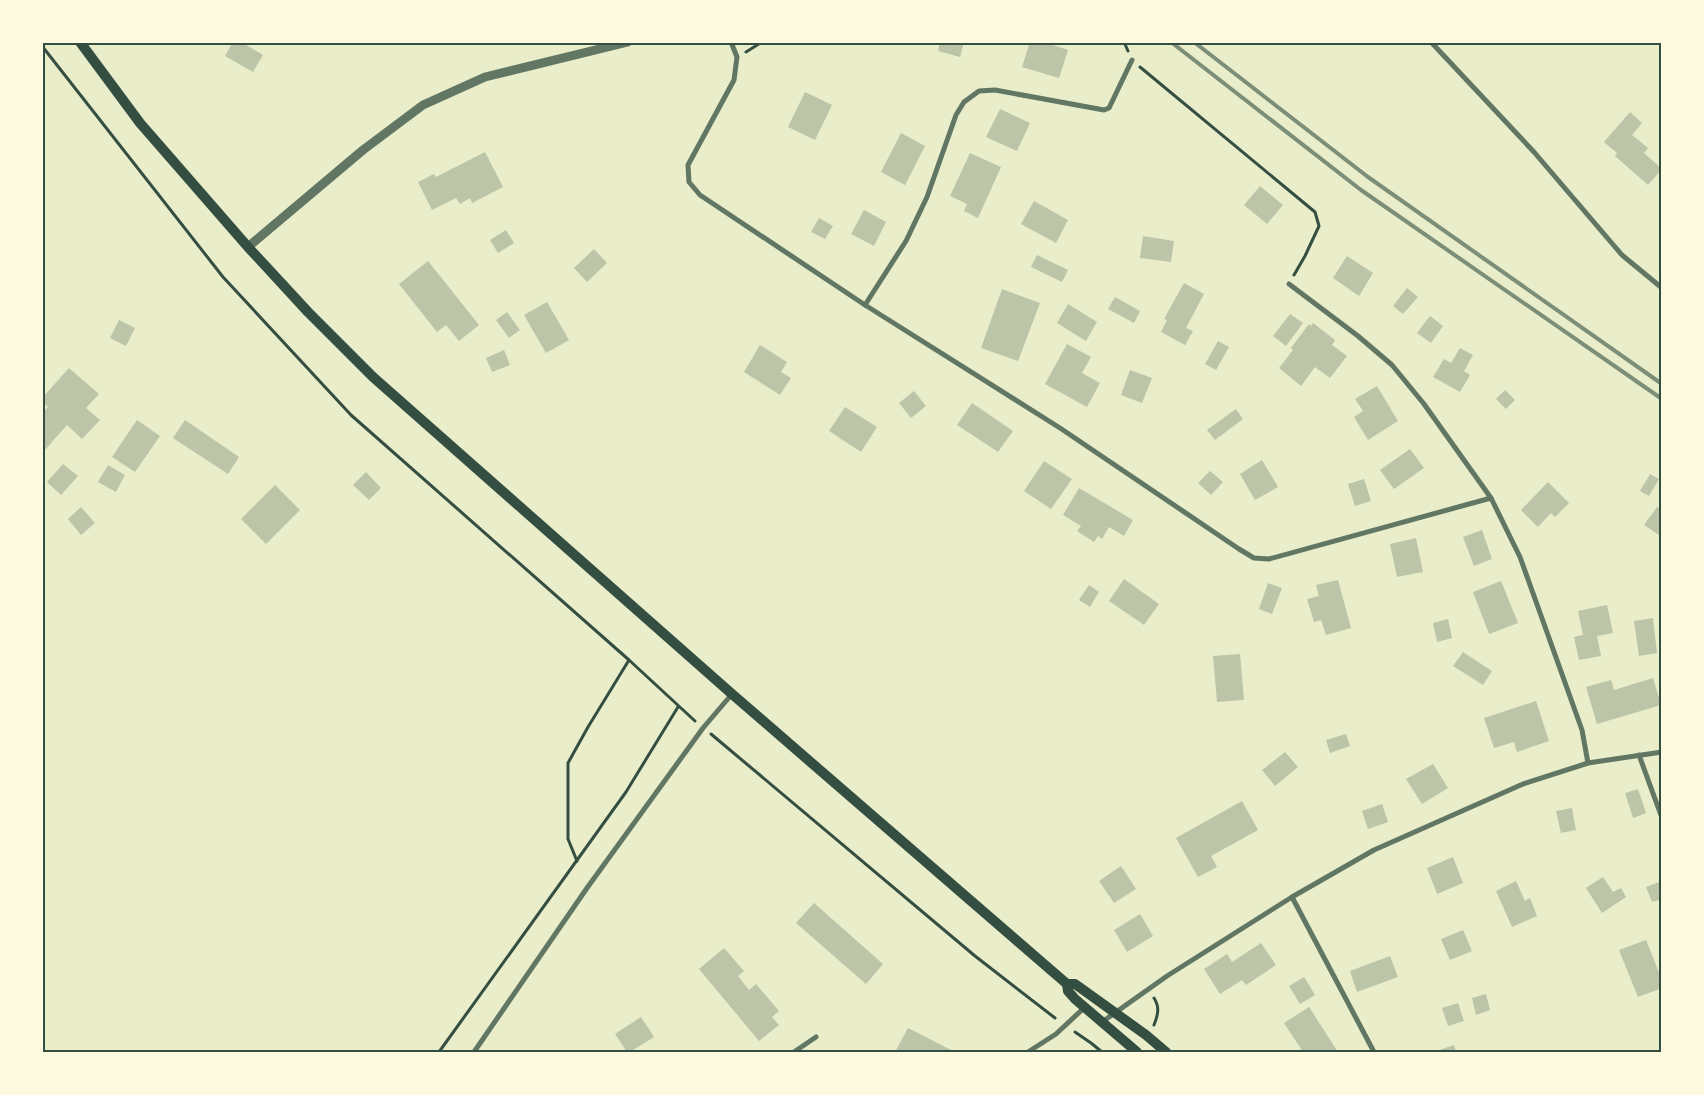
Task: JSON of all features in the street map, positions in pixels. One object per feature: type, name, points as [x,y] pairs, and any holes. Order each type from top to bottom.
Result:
[{"type":"main road","points":[[80,42],[140,123],[248,247],[308,312],[373,377],[732,694],[1067,984],[1075,984],[1146,1035],[1166,1052]]},
{"type":"main road","points":[[1067,984],[1068,991],[1137,1052]]},
{"type":"street","points":[[248,247],[363,150],[423,105],[485,77],[628,42]]},
{"type":"street","points":[[731,42],[737,57],[734,80],[688,165],[690,182],[700,195],[865,305],[1060,428],[1239,549],[1254,558],[1269,559],[1491,498]]},
{"type":"street","points":[[1431,42],[1534,152],[1622,255],[1662,288]]},
{"type":"street","points":[[865,305],[906,242],[927,198],[956,115],[964,102],[979,91],[994,90],[1104,110],[1109,108],[1132,60]]},
{"type":"street","points":[[1289,284],[1358,336],[1392,365],[1424,404],[1491,498],[1520,557],[1582,730],[1588,763]]},
{"type":"street","points":[[474,1052],[587,888],[703,728],[732,694]]},
{"type":"street","points":[[1101,1022],[1148,988],[1292,897],[1374,850],[1523,784],[1588,763],[1662,752]]},
{"type":"street","points":[[1639,755],[1662,818]]},
{"type":"street","points":[[1292,897],[1374,1052]]},
{"type":"street","points":[[1028,1052],[1056,1034],[1085,1007]]},
{"type":"street","points":[[794,1052],[816,1037]]},
{"type":"path","points":[[1124,42],[1132,60],[1315,212],[1319,226],[1306,256],[1289,284]]},
{"type":"path","points":[[42,46],[223,277],[350,415],[629,660],[678,707],[975,956],[1102,1052]]},
{"type":"path","points":[[577,861],[568,839],[568,763],[629,660]]},
{"type":"path","points":[[439,1052],[626,792],[678,707]]},
{"type":"building","points":[[233,42],[241,42],[263,55],[253,72],[225,56]]},
{"type":"building","points":[[940,42],[964,42],[960,57],[938,51]]},
{"type":"building","points":[[1030,42],[1044,42],[1068,50],[1059,78],[1022,67]]},
{"type":"building","points":[[805,92],[832,105],[815,140],[788,127]]},
{"type":"building","points":[[1000,109],[1030,123],[1017,151],[986,137]]},
{"type":"building","points":[[1630,112],[1642,123],[1632,135],[1648,148],[1644,153],[1662,169],[1648,185],[1615,156],[1617,153],[1604,142]]},
{"type":"building","points":[[901,133],[925,146],[905,185],[881,172]]},
{"type":"building","points":[[485,152],[503,187],[472,203],[470,198],[460,204],[456,198],[432,210],[418,182],[434,174],[436,177]]},
{"type":"building","points":[[970,153],[1001,167],[978,218],[964,211],[967,204],[950,196]]},
{"type":"building","points":[[1260,186],[1283,205],[1267,224],[1244,205]]},
{"type":"building","points":[[1034,201],[1068,220],[1056,243],[1021,224]]},
{"type":"building","points":[[864,210],[886,222],[874,246],[851,234]]},
{"type":"building","points":[[819,218],[833,226],[825,239],[811,232]]},
{"type":"building","points":[[506,230],[514,243],[498,253],[490,240]]},
{"type":"building","points":[[1143,236],[1174,241],[1171,262],[1140,258]]},
{"type":"building","points":[[594,249],[607,263],[587,282],[574,268]]},
{"type":"building","points":[[1037,255],[1068,270],[1062,282],[1031,267]]},
{"type":"building","points":[[1347,256],[1373,273],[1359,296],[1333,278]]},
{"type":"building","points":[[428,261],[479,325],[459,341],[446,325],[437,332],[399,284]]},
{"type":"building","points":[[1184,283],[1204,294],[1186,328],[1193,331],[1185,345],[1161,332],[1167,320],[1164,319]]},
{"type":"building","points":[[1407,288],[1418,297],[1403,314],[1393,306]]},
{"type":"building","points":[[1002,289],[1040,303],[1018,361],[981,348]]},
{"type":"building","points":[[1115,297],[1140,311],[1134,323],[1108,309]]},
{"type":"building","points":[[547,302],[569,340],[546,353],[524,315]]},
{"type":"building","points":[[1068,304],[1097,322],[1086,341],[1057,323]]},
{"type":"building","points":[[507,312],[520,330],[509,338],[496,320]]},
{"type":"building","points":[[1290,314],[1303,323],[1286,346],[1273,336]]},
{"type":"building","points":[[1430,316],[1443,326],[1431,343],[1417,333]]},
{"type":"building","points":[[119,320],[135,328],[126,346],[110,338]]},
{"type":"building","points":[[1313,323],[1335,340],[1332,345],[1347,356],[1330,378],[1315,367],[1301,386],[1279,368],[1309,324],[1311,326]]},
{"type":"building","points":[[1218,341],[1229,347],[1216,370],[1205,364]]},
{"type":"building","points":[[1067,344],[1091,357],[1082,373],[1100,383],[1087,407],[1045,384]]},
{"type":"building","points":[[760,345],[787,362],[781,372],[791,378],[780,395],[744,372]]},
{"type":"building","points":[[1460,348],[1473,355],[1464,371],[1470,375],[1460,392],[1433,377],[1444,359],[1451,363]]},
{"type":"building","points":[[504,350],[510,365],[492,372],[486,358]]},
{"type":"building","points":[[69,368],[99,394],[86,408],[100,420],[82,439],[67,425],[44,451],[42,449],[42,413],[48,407],[42,402],[42,398]]},
{"type":"building","points":[[1130,370],[1152,378],[1142,403],[1121,395]]},
{"type":"building","points":[[1377,386],[1398,421],[1368,440],[1354,417],[1363,411],[1355,399]]},
{"type":"building","points":[[1505,390],[1515,400],[1506,409],[1496,399]]},
{"type":"building","points":[[914,391],[926,406],[911,418],[899,403]]},
{"type":"building","points":[[972,403],[1013,431],[998,452],[957,425]]},
{"type":"building","points":[[845,407],[877,427],[861,452],[829,431]]},
{"type":"building","points":[[1236,409],[1243,419],[1215,440],[1207,430]]},
{"type":"building","points":[[137,420],[160,436],[135,472],[112,457]]},
{"type":"building","points":[[185,420],[239,457],[228,474],[173,438]]},
{"type":"building","points":[[1410,449],[1424,468],[1394,489],[1380,470]]},
{"type":"building","points":[[1262,460],[1278,487],[1255,500],[1240,474]]},
{"type":"building","points":[[1044,461],[1072,479],[1051,509],[1024,491]]},
{"type":"building","points":[[63,464],[78,476],[61,495],[47,482]]},
{"type":"building","points":[[108,465],[125,475],[116,492],[98,482]]},
{"type":"building","points":[[1210,471],[1223,482],[1211,495],[1198,483]]},
{"type":"building","points":[[366,472],[381,488],[369,500],[353,485]]},
{"type":"building","points":[[1650,474],[1659,479],[1649,496],[1640,491]]},
{"type":"building","points":[[1364,479],[1371,501],[1355,506],[1348,484]]},
{"type":"building","points":[[1548,482],[1569,503],[1555,517],[1551,513],[1538,527],[1521,510]]},
{"type":"building","points":[[275,485],[300,510],[266,544],[241,519]]},
{"type":"building","points":[[1079,488],[1133,520],[1124,536],[1109,527],[1102,539],[1098,536],[1094,542],[1077,531],[1081,526],[1063,515]]},
{"type":"building","points":[[81,507],[95,523],[81,535],[68,519]]},
{"type":"building","points":[[1657,507],[1662,510],[1662,537],[1644,525]]},
{"type":"building","points":[[1482,530],[1492,559],[1474,566],[1463,537]]},
{"type":"building","points":[[1416,538],[1423,572],[1397,577],[1390,544]]},
{"type":"building","points":[[1124,579],[1159,604],[1144,625],[1109,601]]},
{"type":"building","points":[[1338,580],[1351,628],[1326,635],[1321,620],[1314,622],[1307,599],[1319,596],[1316,585]]},
{"type":"building","points":[[1501,581],[1518,623],[1489,634],[1473,592]]},
{"type":"building","points":[[1268,583],[1282,588],[1272,614],[1259,609]]},
{"type":"building","points":[[1089,585],[1099,592],[1090,607],[1079,600]]},
{"type":"building","points":[[1607,605],[1613,633],[1597,636],[1601,656],[1579,660],[1574,637],[1583,635],[1578,611]]},
{"type":"building","points":[[1653,618],[1657,653],[1639,656],[1634,621]]},
{"type":"building","points":[[1448,619],[1452,638],[1437,642],[1433,623]]},
{"type":"building","points":[[1463,652],[1492,671],[1483,685],[1453,666]]},
{"type":"building","points":[[1240,654],[1244,700],[1217,702],[1213,656]]},
{"type":"building","points":[[1653,678],[1661,705],[1597,724],[1586,687],[1611,680],[1614,690]]},
{"type":"building","points":[[1536,701],[1549,741],[1517,752],[1514,742],[1494,748],[1484,718]]},
{"type":"building","points":[[1346,734],[1350,746],[1330,753],[1326,740]]},
{"type":"building","points":[[1285,752],[1298,767],[1275,786],[1262,770]]},
{"type":"building","points":[[1433,764],[1448,788],[1422,804],[1406,779]]},
{"type":"building","points":[[1638,789],[1646,813],[1633,818],[1625,793]]},
{"type":"building","points":[[1242,801],[1258,830],[1211,856],[1217,867],[1198,877],[1176,838]]},
{"type":"building","points":[[1382,804],[1388,822],[1368,829],[1362,811]]},
{"type":"building","points":[[1572,808],[1576,830],[1561,833],[1556,811]]},
{"type":"building","points":[[1453,857],[1463,883],[1437,894],[1427,868]]},
{"type":"building","points":[[1121,866],[1136,889],[1114,903],[1099,881]]},
{"type":"building","points":[[1603,877],[1613,892],[1621,888],[1626,897],[1602,913],[1586,888]]},
{"type":"building","points":[[1516,881],[1525,901],[1530,898],[1537,916],[1512,927],[1496,891]]},
{"type":"building","points":[[1662,881],[1662,899],[1652,902],[1646,887]]},
{"type":"building","points":[[814,903],[883,964],[866,984],[796,923]]},
{"type":"building","points":[[1140,914],[1153,936],[1127,952],[1114,930]]},
{"type":"building","points":[[1463,930],[1472,951],[1450,960],[1441,939]]},
{"type":"building","points":[[1646,940],[1662,980],[1662,988],[1638,997],[1619,950]]},
{"type":"building","points":[[1261,943],[1276,965],[1246,985],[1242,980],[1220,994],[1204,969],[1227,954],[1232,962]]},
{"type":"building","points":[[724,948],[744,971],[738,976],[749,990],[756,984],[779,1011],[772,1017],[779,1025],[759,1041],[699,969]]},
{"type":"building","points":[[1390,956],[1398,977],[1357,992],[1350,971]]},
{"type":"building","points":[[1304,977],[1315,995],[1300,1004],[1289,986]]},
{"type":"building","points":[[1486,994],[1490,1010],[1476,1015],[1472,998]]},
{"type":"building","points":[[1458,1003],[1464,1021],[1448,1026],[1442,1008]]},
{"type":"building","points":[[1309,1007],[1338,1052],[1303,1052],[1284,1023]]},
{"type":"building","points":[[641,1017],[654,1037],[627,1052],[615,1034]]},
{"type":"building","points":[[908,1028],[955,1052],[895,1052]]},
{"type":"building","points":[[1454,1045],[1456,1052],[1437,1051]]},
{"type":"railway","points":[[1171,42],[1361,190],[1662,399]]},
{"type":"railway","points":[[1194,42],[1368,177],[1662,384]]}]
